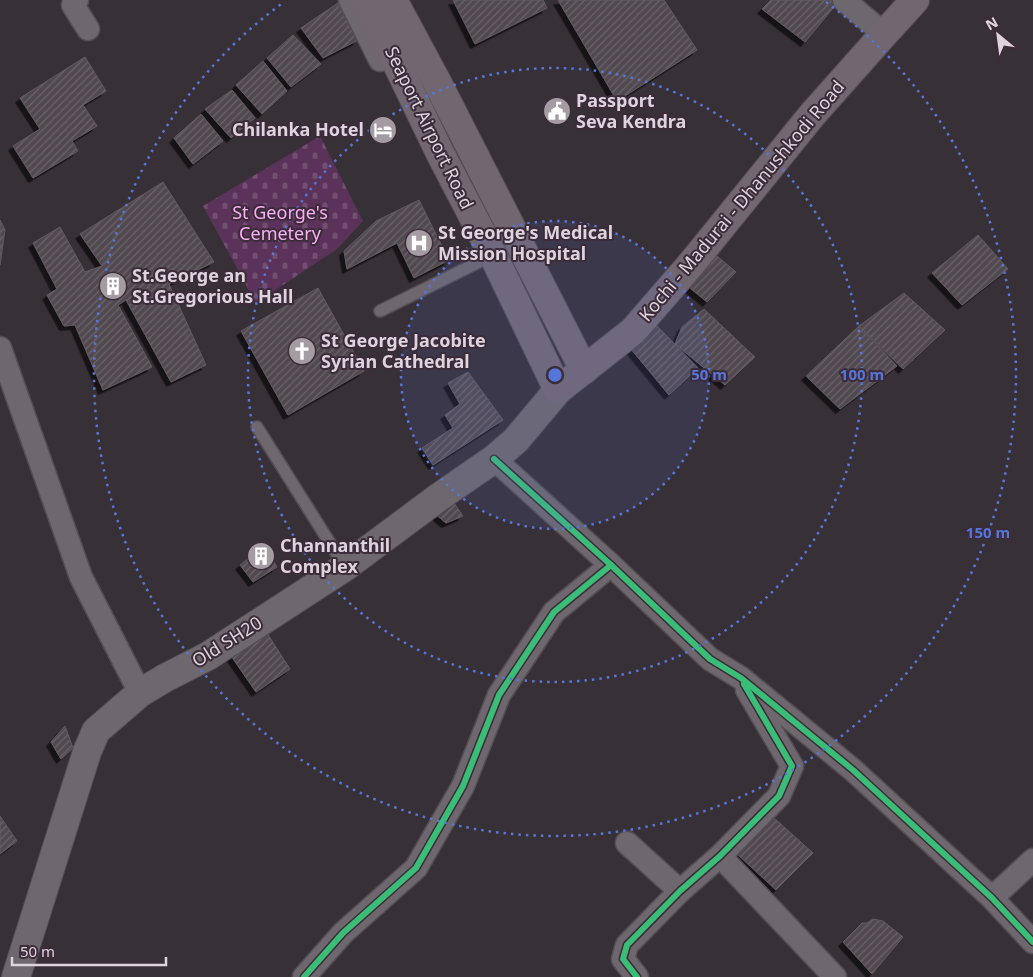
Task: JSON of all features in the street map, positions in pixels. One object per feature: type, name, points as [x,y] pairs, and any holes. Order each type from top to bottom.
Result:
[{"type":"highway","name":"Seaport Airport Road","points":[[366,0],[558,390]]},
{"type":"highway","name":"Seaport Airport Road","points":[[393,0],[436,80],[584,370]]},
{"type":"highway","name":"Kochi - Madurai - Dhanushkodi Road","points":[[558,390],[633,332],[692,263],[812,114],[915,0]]},
{"type":"main road","name":"Old SH20","points":[[16,977],[87,752],[96,731],[140,693],[208,656],[345,567],[439,496],[494,459],[516,440],[558,390]]},
{"type":"street","points":[[77,0],[73,5],[88,30]]},
{"type":"street","points":[[350,0],[403,104],[440,153]]},
{"type":"street","points":[[844,0],[884,34]]},
{"type":"street","points":[[0,348],[81,577],[140,693]]},
{"type":"street","points":[[494,459],[612,565],[710,659],[741,678],[853,770],[992,898],[1033,942]]},
{"type":"street","points":[[304,977],[342,933],[416,868],[463,786],[499,695],[554,612],[612,565]]},
{"type":"street","points":[[636,977],[623,959],[627,945],[680,891],[720,856],[780,796],[792,766],[741,678]]},
{"type":"street","points":[[626,843],[680,891]]},
{"type":"street","points":[[720,856],[835,977]]},
{"type":"street","points":[[992,898],[1033,860]]},
{"type":"lane","points":[[380,311],[493,256]]},
{"type":"lane","points":[[257,427],[345,567]]},
{"type":"green space","name":"St George's Cemetery","points":[[320,136],[363,221],[337,249],[256,303],[203,206]]},
{"type":"building","points":[[453,0],[543,0],[547,8],[475,44]]},
{"type":"building","points":[[558,0],[664,0],[697,50],[617,101]]},
{"type":"building","points":[[771,0],[839,1],[805,42],[762,9]]},
{"type":"building","points":[[338,3],[358,40],[323,58],[301,28]]},
{"type":"building","points":[[293,35],[321,64],[291,87],[267,58]]},
{"type":"building","points":[[85,57],[106,91],[83,105],[97,126],[72,141],[78,151],[33,178],[13,146],[40,129],[20,98]]},
{"type":"building","points":[[263,61],[287,91],[262,114],[236,85]]},
{"type":"building","points":[[232,90],[255,118],[231,138],[205,109]]},
{"type":"building","points":[[201,114],[223,141],[193,164],[174,138]]},
{"type":"building","name":"St.George an St.Gregorious Hall","points":[[163,182],[214,262],[169,284],[206,365],[171,382],[126,300],[118,305],[152,367],[103,390],[75,325],[64,326],[47,295],[57,289],[33,243],[60,227],[85,272],[102,266],[80,234]]},
{"type":"building","points":[[419,200],[449,260],[414,278],[397,243],[347,269],[344,251],[376,221]]},
{"type":"building","points":[[0,220],[5,230],[0,265]]},
{"type":"building","points":[[978,235],[1008,269],[962,305],[932,273]]},
{"type":"building","points":[[717,256],[736,272],[707,302],[690,288]]},
{"type":"building","name":"St George Jacobite Syrian Cathedral","points":[[318,288],[364,371],[288,415],[241,331]]},
{"type":"building","points":[[904,293],[945,330],[903,369],[859,326]]},
{"type":"building","points":[[704,309],[755,357],[725,385],[675,344],[682,327]]},
{"type":"building","points":[[657,326],[698,368],[669,395],[631,349]]},
{"type":"building","points":[[859,326],[897,366],[840,409],[806,376]]},
{"type":"building","points":[[468,372],[503,420],[433,465],[422,448],[453,428],[445,415],[460,404],[448,383]]},
{"type":"building","points":[[454,503],[463,516],[446,523],[434,513]]},
{"type":"building","name":"Channanthil Complex","points":[[264,546],[277,567],[253,582],[240,565]]},
{"type":"building","points":[[265,630],[290,669],[256,692],[229,653]]},
{"type":"building","points":[[65,726],[73,748],[61,759],[51,742]]},
{"type":"building","points":[[0,816],[17,841],[0,854]]},
{"type":"building","points":[[773,817],[813,853],[776,890],[737,854]]},
{"type":"building","points":[[873,919],[883,921],[903,937],[872,974],[843,942],[862,923],[867,923]]},
{"type":"cycle path","points":[[494,459],[611,565],[710,659],[741,678],[853,770],[992,898],[1033,942]]},
{"type":"cycle path","points":[[304,977],[343,933],[416,868],[463,786],[499,695],[554,612],[611,565]]},
{"type":"cycle path","points":[[637,977],[623,959],[627,945],[680,891],[720,856],[779,796],[792,766],[744,684]]},
{"type":"place","name":"Passport Seva Kendra","points":[[557,111]]},
{"type":"place","name":"Chilanka Hotel","points":[[383,130]]},
{"type":"place","name":"St George's Medical Mission Hospital","points":[[419,243]]},
{"type":"place","name":"St.George an St.Gregorious Hall","points":[[113,286]]},
{"type":"place","name":"St George Jacobite Syrian Cathedral","points":[[302,351]]},
{"type":"place","name":"Channanthil Complex","points":[[261,556]]}]
